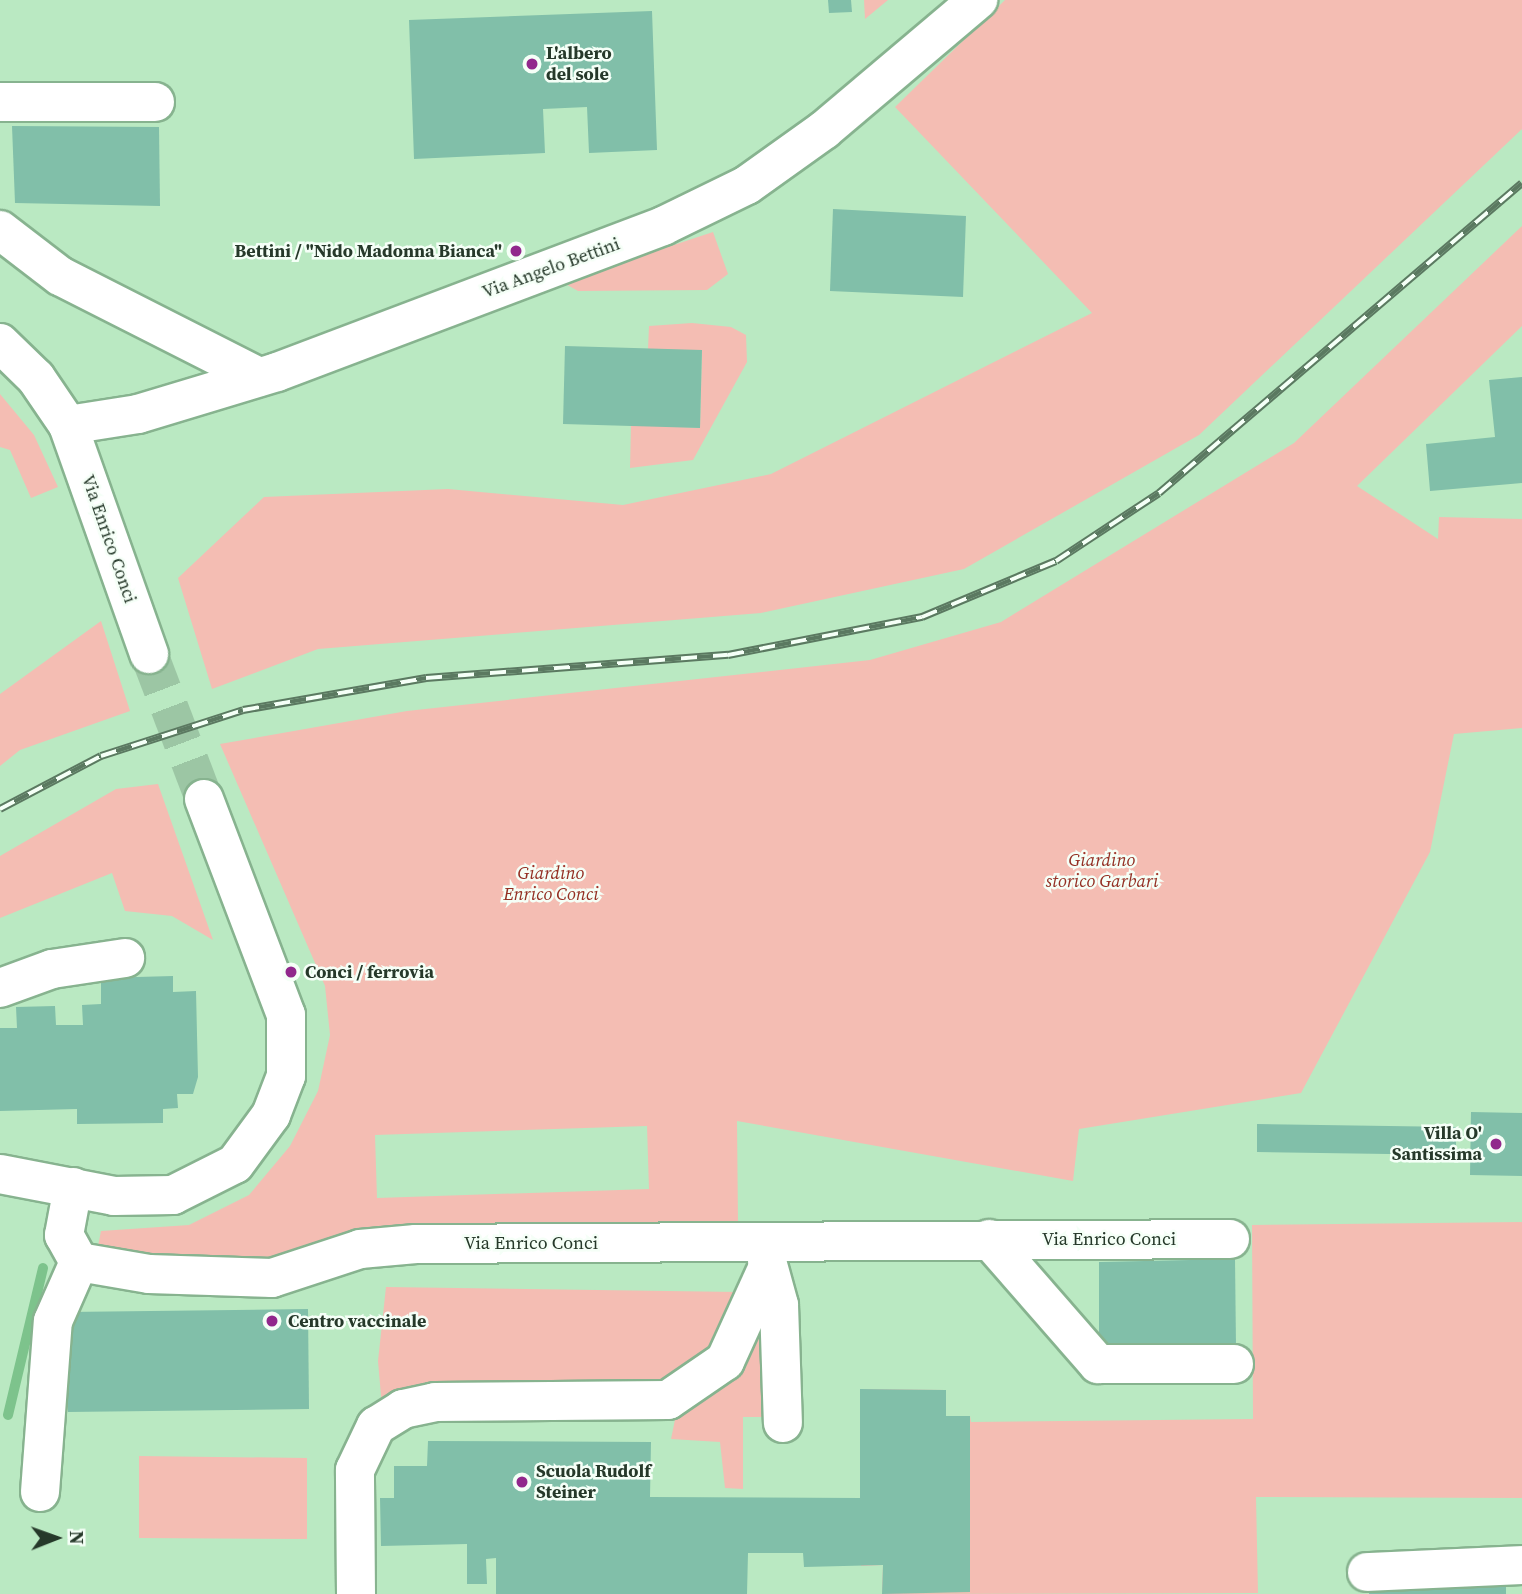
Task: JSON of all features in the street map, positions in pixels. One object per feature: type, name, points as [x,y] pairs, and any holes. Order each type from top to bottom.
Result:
[{"type":"street","name":"Via Angelo Bettini","points":[[68,425],[138,414],[259,377],[638,236],[747,185],[824,130],[978,0]]},
{"type":"street","points":[[10,102],[155,102]]},
{"type":"street","points":[[0,230],[60,276],[259,377]]},
{"type":"street","name":"Via Enrico Conci","points":[[0,343],[36,378],[68,425],[149,654]]},
{"type":"street","points":[[0,1174],[114,1196],[173,1195],[207,1181],[256,1139],[286,1076],[290,1045],[279,987],[204,799]]},
{"type":"street","points":[[0,988],[52,969],[125,958]]},
{"type":"street","points":[[40,1492],[53,1321],[79,1262],[64,1235],[73,1186]]},
{"type":"street","name":"Via Enrico Conci","points":[[79,1262],[149,1274],[272,1278],[384,1246],[767,1256],[989,1239],[1230,1238]]},
{"type":"street","points":[[989,1239],[1098,1364],[1234,1364]]},
{"type":"street","points":[[767,1256],[779,1306],[783,1423]]},
{"type":"street","points":[[356,1594],[355,1470],[376,1426],[403,1409],[435,1402],[668,1400],[724,1361],[767,1256]]},
{"type":"street","points":[[1367,1572],[1513,1566]]},
{"type":"green space","points":[[864,0],[888,0],[865,19]]},
{"type":"green space","points":[[1005,0],[1522,0],[1522,129],[1199,435],[964,569],[761,613],[318,649],[212,689],[178,578],[264,497],[448,489],[623,505],[771,474],[1092,313],[895,107]]},
{"type":"green space","points":[[1522,226],[1522,326],[1357,486],[1438,539],[1439,517],[1522,519],[1522,728],[1454,734],[1430,852],[1301,1093],[1079,1129],[1073,1181],[737,1121],[738,1223],[282,1265],[96,1256],[101,1231],[189,1225],[249,1195],[290,1146],[318,1091],[330,1035],[325,986],[220,744],[407,711],[870,660],[1001,622],[1294,443]],"holes":[[[647,1126],[649,1189],[377,1198],[375,1135]]]},
{"type":"green space","points":[[713,232],[728,274],[707,290],[578,291],[562,282]]},
{"type":"green space","points":[[692,323],[731,327],[746,335],[747,362],[693,460],[630,468],[631,424],[700,428],[702,351],[648,349],[649,326]]},
{"type":"green space","points":[[0,394],[34,435],[58,487],[31,498],[10,450],[0,447]]},
{"type":"green space","points":[[101,621],[130,711],[20,750],[0,766],[0,694]]},
{"type":"green space","points":[[158,784],[213,940],[172,916],[125,911],[112,873],[0,918],[0,856],[116,789]]},
{"type":"green space","points":[[1522,1222],[1522,1498],[1256,1497],[1258,1593],[882,1594],[883,1565],[861,1566],[860,1389],[946,1390],[946,1416],[970,1416],[971,1422],[1253,1419],[1252,1225]]},
{"type":"green space","points":[[386,1287],[738,1292],[724,1347],[674,1388],[382,1407],[378,1361]]},
{"type":"green space","points":[[765,1314],[764,1417],[743,1417],[743,1489],[725,1488],[720,1442],[671,1439],[677,1410]]},
{"type":"green space","points":[[139,1456],[307,1458],[307,1539],[139,1538]]},
{"type":"building","points":[[828,0],[851,0],[852,12],[829,13]]},
{"type":"building","name":"L'albero del sole","points":[[652,11],[657,150],[589,153],[587,107],[543,109],[545,153],[414,159],[409,20]]},
{"type":"building","points":[[12,126],[159,127],[160,206],[15,203]]},
{"type":"building","points":[[833,209],[966,216],[963,297],[830,291]]},
{"type":"building","points":[[565,346],[702,350],[700,428],[563,424]]},
{"type":"building","points":[[1522,377],[1522,483],[1430,491],[1426,444],[1495,437],[1489,380]]},
{"type":"building","points":[[173,976],[173,992],[196,991],[198,1077],[193,1094],[177,1094],[178,1108],[163,1109],[163,1123],[77,1124],[77,1109],[0,1111],[0,1028],[17,1028],[16,1007],[55,1006],[56,1025],[83,1025],[82,1005],[101,1004],[101,978]]},
{"type":"building","name":"Villa O' Santissima","points":[[1471,1112],[1522,1113],[1522,1176],[1470,1175]]},
{"type":"building","points":[[1257,1124],[1456,1127],[1456,1155],[1257,1152]]},
{"type":"building","points":[[1235,1259],[1236,1347],[1099,1347],[1099,1262]]},
{"type":"building","points":[[308,1309],[309,1409],[68,1412],[67,1312]]},
{"type":"building","name":"Scuola Rudolf Steiner","points":[[860,1389],[946,1390],[946,1416],[970,1416],[970,1592],[882,1594],[883,1565],[804,1567],[803,1553],[748,1553],[747,1594],[496,1594],[496,1558],[486,1559],[487,1584],[467,1584],[467,1544],[381,1546],[380,1498],[394,1498],[394,1466],[427,1466],[428,1441],[651,1442],[650,1497],[860,1498]]},
{"type":"building","points":[[1369,1584],[1506,1584],[1506,1594],[1369,1594]]},
{"type":"waterway","points":[[8,1415],[43,1268]]},
{"type":"tunnel","points":[[149,654],[204,799]]},
{"type":"railway","points":[[0,809],[101,756],[243,710],[426,678],[728,655],[922,617],[1056,561],[1159,493],[1522,183]]},
{"type":"place","name":"L'albero del sole","points":[[532,64]]},
{"type":"place","name":"Bettini / \"Nido Madonna Bianca\"","points":[[516,251]]},
{"type":"place","name":"Conci / ferrovia","points":[[291,972]]},
{"type":"place","name":"Villa O' Santissima","points":[[1496,1144]]},
{"type":"place","name":"Centro vaccinale","points":[[272,1321]]},
{"type":"place","name":"Scuola Rudolf Steiner","points":[[522,1482]]},
{"type":"park label","name":"Giardino storico Garbari","points":[[1102,871]]},
{"type":"park label","name":"Giardino Enrico Conci","points":[[551,884]]}]
